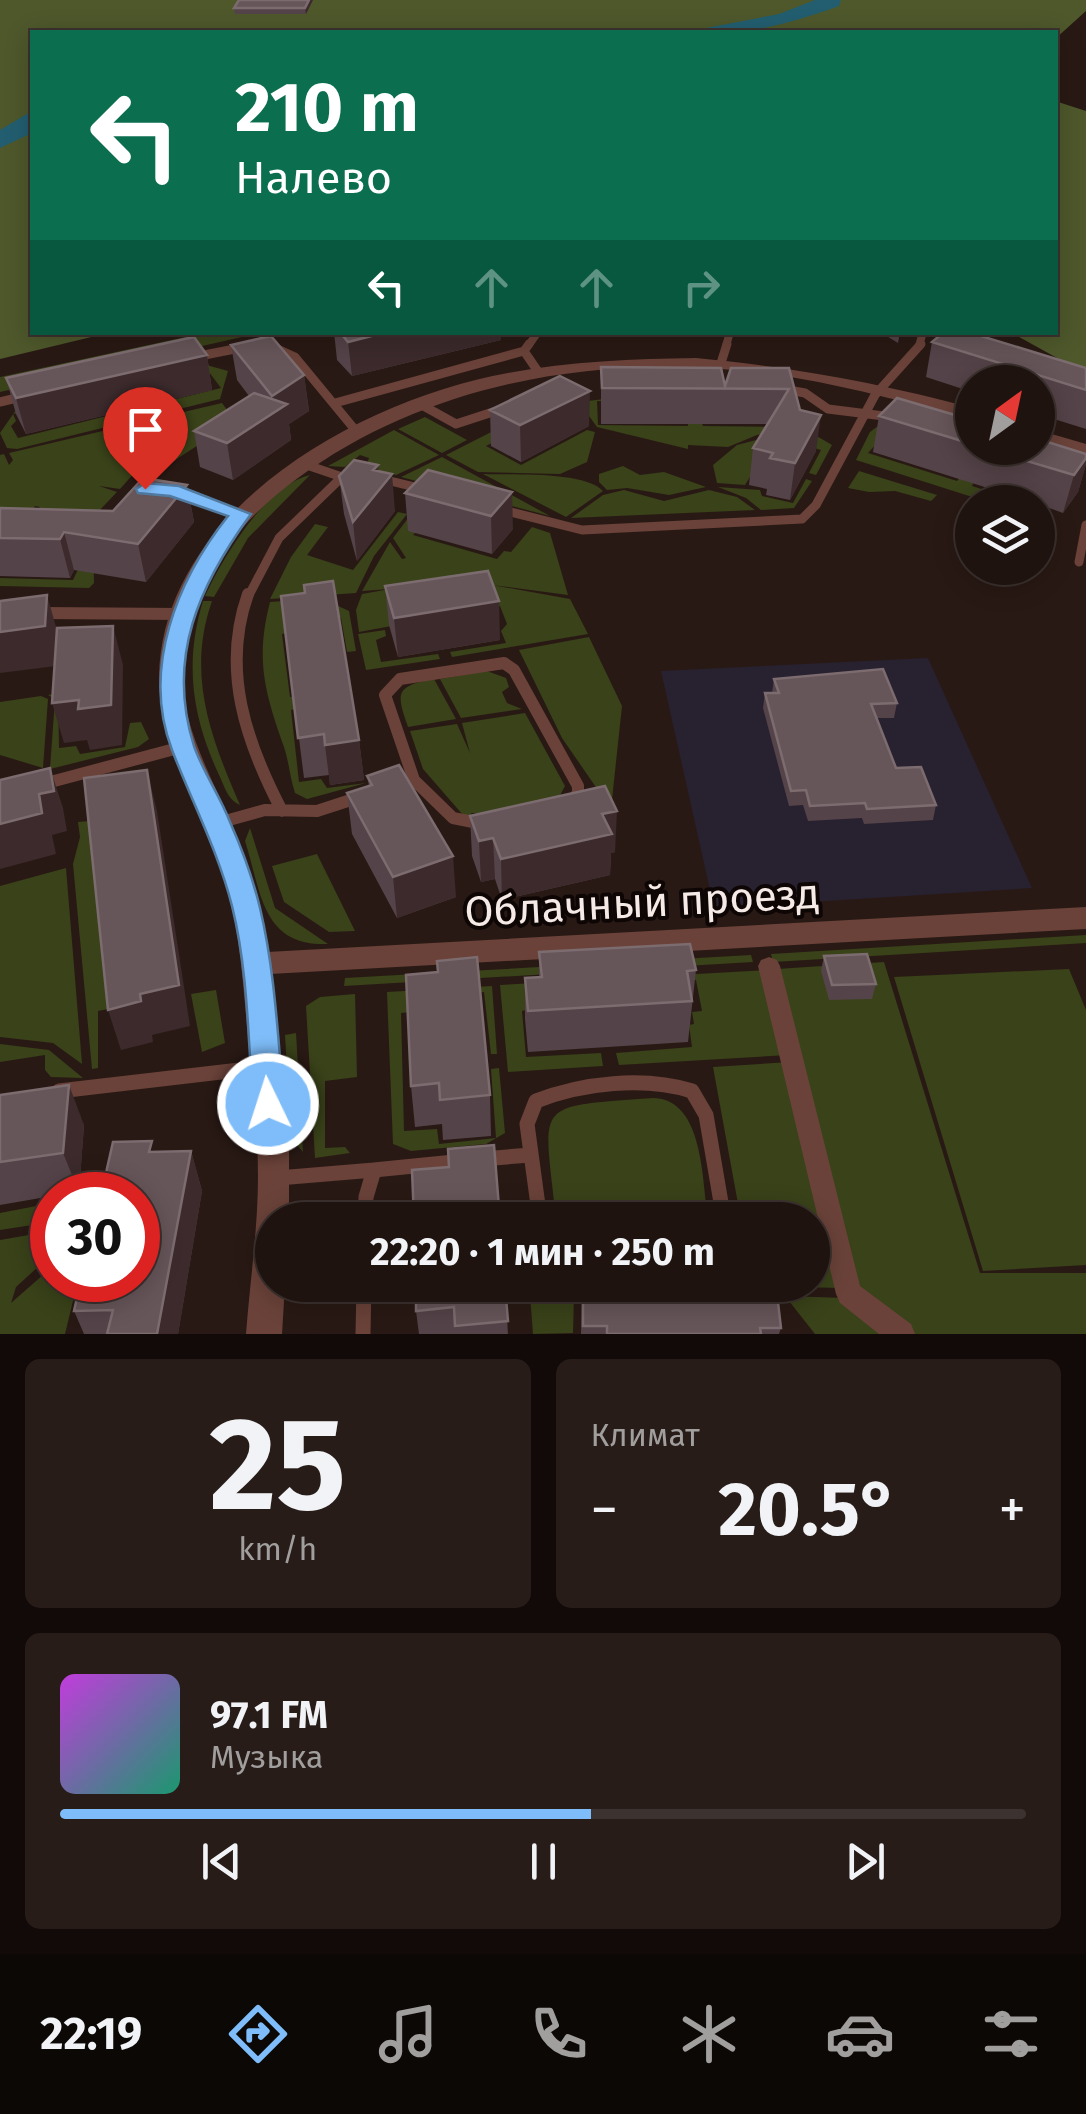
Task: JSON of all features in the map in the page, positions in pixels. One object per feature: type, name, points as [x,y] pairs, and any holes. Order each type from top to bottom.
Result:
[{"type":"street","points":[[264,1334],[274,1178],[256,964],[246,906],[218,823],[182,746],[169,676],[183,614],[204,566],[241,514],[301,463],[356,431],[420,404],[539,373],[588,366],[721,362],[805,371],[882,386],[955,408]]},
{"type":"street","points":[[1055,440],[1086,450]]},
{"type":"street","name":"Облачный проезд","points":[[256,964],[1086,918]]},
{"type":"street","points":[[770,966],[849,1294],[901,1334]]},
{"type":"lane","points":[[335,403],[524,351],[536,335]]},
{"type":"lane","points":[[721,362],[729,335]]},
{"type":"lane","points":[[485,506],[582,530],[793,521],[808,515],[816,505],[882,386],[921,346],[922,335]]},
{"type":"lane","points":[[178,361],[254,346]]},
{"type":"lane","points":[[266,346],[295,358],[356,431]]},
{"type":"lane","points":[[524,351],[539,373]]},
{"type":"lane","points":[[764,387],[806,393],[817,405],[828,409],[866,412],[908,422]]},
{"type":"lane","points":[[0,402],[36,394]]},
{"type":"lane","points":[[420,404],[456,424],[507,406]]},
{"type":"lane","points":[[301,463],[342,476],[363,474],[428,490]]},
{"type":"lane","points":[[282,812],[249,736],[236,692],[233,654],[245,599],[271,549],[342,476]]},
{"type":"lane","points":[[163,488],[241,514]]},
{"type":"lane","points":[[1079,562],[1086,526]]},
{"type":"lane","points":[[28,614],[70,610],[183,614]]},
{"type":"lane","points":[[492,823],[459,825],[414,780],[385,695],[400,680],[504,664],[514,670],[578,786],[573,800],[558,810]]},
{"type":"lane","points":[[19,790],[182,746]]},
{"type":"lane","points":[[218,823],[266,810],[316,811],[414,780]]},
{"type":"lane","points":[[35,1093],[266,1066]]},
{"type":"lane","points":[[537,1202],[529,1112],[536,1100],[550,1094],[681,1085],[692,1091],[706,1115],[721,1202]]},
{"type":"lane","points":[[274,1178],[530,1154]]},
{"type":"lane","points":[[366,1202],[374,1170]]},
{"type":"lane","points":[[363,1334],[364,1302]]},
{"type":"shaded area","points":[[928,658],[1032,888],[714,908],[661,671]]},
{"type":"green space","points":[[0,0],[1086,0],[1086,11],[1058,36],[1058,30],[30,30],[30,335],[100,335],[0,359]]},
{"type":"green space","points":[[1058,102],[1086,111],[1086,374],[1016,335],[1058,335]]},
{"type":"green space","points":[[195,335],[250,335],[0,392],[0,377]]},
{"type":"green space","points":[[203,364],[228,371],[220,399],[17,449],[7,448],[0,433],[13,414],[16,421],[11,426],[18,438],[115,414],[113,410],[126,407],[128,411],[221,388]]},
{"type":"green space","points":[[622,397],[621,401],[597,401],[598,425],[688,426],[688,421],[701,421],[703,426],[793,427],[789,397],[798,401],[806,427],[757,435],[728,447],[688,445],[688,449],[597,427],[579,402]]},
{"type":"green space","points":[[58,403],[13,414],[18,407]]},
{"type":"green space","points":[[222,403],[235,421],[163,468],[139,462],[159,471],[136,471],[120,489],[99,486],[117,492],[97,513],[35,515],[40,507],[35,506],[29,515],[0,514],[0,455],[4,454],[9,465],[13,460],[9,453]]},
{"type":"green space","points":[[425,417],[467,440],[442,453],[398,429]]},
{"type":"green space","points":[[509,423],[519,429],[486,446],[521,465],[587,430],[595,432],[587,462],[560,474],[478,472],[446,455]]},
{"type":"green space","points":[[878,426],[888,431],[868,453],[957,481],[961,476],[975,480],[972,485],[955,485],[955,492],[856,460],[870,432]]},
{"type":"green space","points":[[394,430],[439,455],[396,475],[366,467],[369,458],[360,455],[345,467],[328,466]]},
{"type":"green space","points":[[775,435],[815,435],[832,445],[816,475],[809,473],[821,450],[775,437],[745,485],[717,483],[713,465],[737,445]]},
{"type":"green space","points":[[442,457],[550,516],[401,477]]},
{"type":"green space","points":[[623,466],[640,475],[664,472],[706,487],[669,495],[627,488],[607,490],[599,482],[599,474]]},
{"type":"green space","points":[[859,471],[937,495],[931,501],[895,491],[848,488]]},
{"type":"green space","points":[[483,474],[564,477],[603,491],[566,517]]},
{"type":"green space","points":[[310,475],[248,538],[214,597],[205,596],[235,543],[262,507],[294,481]]},
{"type":"green space","points":[[806,479],[812,481],[794,508],[761,510],[746,498],[718,487],[760,490],[762,496],[793,503]]},
{"type":"green space","points":[[624,490],[664,501],[709,490],[737,497],[755,510],[571,518],[603,495]]},
{"type":"green space","points":[[398,512],[407,514],[374,556],[356,593],[270,599],[291,557],[315,524],[328,527],[307,555],[353,570]]},
{"type":"green space","points":[[409,517],[421,526],[413,535],[497,559],[504,551],[511,552],[532,527],[550,533],[568,595],[492,585],[570,599],[588,634],[452,657],[450,652],[506,643],[501,631],[507,624],[500,606],[359,632],[356,610],[362,594],[390,589],[362,591],[390,542],[402,559],[406,558],[393,538]]},
{"type":"green space","points":[[93,538],[94,583],[89,588],[0,586],[0,578],[73,580]]},
{"type":"green space","points":[[321,598],[349,611],[356,651],[347,652],[341,618],[298,623],[297,631],[282,634],[290,697],[308,695],[311,706],[291,710],[299,782],[321,779],[327,788],[366,783],[307,799],[295,793],[264,676],[263,642],[270,602]]},
{"type":"green space","points":[[203,601],[212,601],[201,655],[205,706],[240,805],[225,788],[197,711],[194,646]]},
{"type":"green space","points":[[385,630],[386,636],[376,640],[381,662],[438,654],[440,659],[366,670],[358,634]]},
{"type":"green space","points":[[589,637],[622,706],[611,809],[562,738],[519,650]]},
{"type":"green space","points":[[487,671],[506,678],[509,687],[502,692],[507,703],[522,709],[461,718],[440,679]]},
{"type":"green space","points":[[434,679],[456,719],[408,727],[402,693],[405,688]]},
{"type":"green space","points":[[58,693],[59,748],[76,746],[80,754],[125,747],[130,723],[141,722],[149,739],[138,747],[50,769],[55,699],[48,695]]},
{"type":"green space","points":[[41,696],[48,699],[43,768],[0,755],[0,702]]},
{"type":"green space","points":[[525,713],[565,786],[558,799],[480,818],[479,813],[471,813],[472,817],[463,815],[423,769],[410,731],[457,724],[470,753],[462,723]]},
{"type":"green space","points":[[90,821],[108,1009],[98,1011],[98,1068],[92,1069],[73,864],[80,837],[78,822]]},
{"type":"green space","points":[[250,828],[275,908],[328,944],[289,936],[267,912],[245,841]]},
{"type":"green space","points":[[317,854],[355,931],[329,932],[284,902],[272,866]]},
{"type":"green space","points":[[66,868],[82,1064],[53,1043],[0,1037],[0,886]]},
{"type":"green space","points":[[1086,935],[1086,943],[773,962],[771,954]]},
{"type":"green space","points":[[751,955],[753,962],[344,986],[345,978]]},
{"type":"green space","points":[[884,962],[980,1273],[1086,1273],[1086,1334],[910,1334],[855,1292],[777,969]]},
{"type":"green space","points":[[1069,969],[1086,1010],[1086,1265],[983,1271],[894,977]]},
{"type":"green space","points":[[767,970],[788,1055],[619,1065],[616,1053],[692,1047],[692,1012],[702,1011],[696,980],[657,982],[522,1011],[526,1057],[601,1053],[603,1066],[508,1072],[500,985]]},
{"type":"green space","points":[[492,986],[497,1054],[491,1054],[484,992],[431,997],[431,1010],[401,1013],[404,1131],[437,1129],[439,1144],[496,1138],[491,1069],[499,1068],[505,1133],[486,1144],[411,1151],[393,1144],[387,992]]},
{"type":"green space","points":[[216,990],[225,1043],[202,1052],[191,994]]},
{"type":"green space","points":[[355,994],[357,1077],[325,1081],[325,1148],[345,1147],[350,1153],[315,1158],[306,1006],[320,997]]},
{"type":"green space","points":[[296,1033],[303,1152],[291,1138],[285,1035]]},
{"type":"green space","points":[[0,1044],[49,1050],[83,1078],[51,1077],[45,1070],[45,1055],[0,1062]]},
{"type":"green space","points":[[790,1062],[822,1202],[738,1202],[713,1067]]},
{"type":"green space","points":[[654,1098],[670,1102],[683,1112],[698,1145],[706,1202],[554,1202],[549,1131],[554,1117],[565,1109]]},
{"type":"green space","points":[[30,1207],[30,1225],[0,1230],[0,1213]]},
{"type":"green space","points":[[30,1235],[30,1274],[16,1287],[11,1303],[30,1286],[30,1302],[73,1302],[65,1334],[0,1334],[0,1240]]},
{"type":"green space","points":[[830,1236],[842,1288],[830,1288]]},
{"type":"green space","points":[[845,1298],[893,1334],[815,1334],[790,1302]]},
{"type":"green space","points":[[531,1302],[574,1302],[573,1333],[533,1334]]},
{"type":"building","points":[[239,0],[309,0],[305,8],[234,8]]},
{"type":"building","points":[[342,335],[375,335],[348,342]]},
{"type":"building","points":[[940,335],[978,335],[1086,368],[1086,390],[1055,380],[1055,365],[1006,365],[932,342]]},
{"type":"building","points":[[271,336],[304,375],[272,396],[231,345]]},
{"type":"building","points":[[194,337],[207,355],[16,398],[6,378]]},
{"type":"building","points":[[601,367],[721,368],[725,386],[731,368],[789,368],[800,410],[821,415],[795,463],[770,458],[773,453],[753,448],[789,389],[602,388]]},
{"type":"building","points":[[560,376],[590,391],[520,425],[490,410]]},
{"type":"building","points":[[254,393],[287,404],[227,443],[194,431]]},
{"type":"building","points":[[897,398],[955,415],[955,439],[879,416]]},
{"type":"building","points":[[1055,444],[1086,454],[1074,475],[1040,465],[1055,465]]},
{"type":"building","points":[[354,460],[378,465],[373,470],[392,474],[353,522],[339,476]]},
{"type":"building","points":[[428,470],[512,492],[491,516],[405,493]]},
{"type":"building","points":[[143,478],[187,485],[138,544],[64,532],[60,539],[0,538],[0,508],[113,511]]},
{"type":"building","points":[[488,571],[499,601],[394,618],[385,586]]},
{"type":"building","points":[[333,581],[359,740],[325,745],[324,734],[298,738],[281,596],[305,593],[304,585]]},
{"type":"building","points":[[47,595],[45,626],[0,632],[0,601]]},
{"type":"building","points":[[113,626],[111,705],[78,709],[79,700],[52,703],[57,628]]},
{"type":"building","points":[[883,669],[897,703],[871,704],[896,768],[921,767],[936,805],[867,809],[865,803],[810,806],[806,790],[791,791],[765,693],[779,693],[774,679]]},
{"type":"building","points":[[399,765],[453,856],[393,877],[347,793],[372,785],[367,776]]},
{"type":"building","points":[[50,768],[54,791],[39,794],[42,813],[0,824],[0,780]]},
{"type":"building","points":[[147,770],[179,985],[140,994],[141,1001],[108,1010],[84,778]]},
{"type":"building","points":[[605,786],[617,811],[602,814],[612,834],[501,859],[493,838],[479,841],[470,816]]},
{"type":"building","points":[[690,944],[696,970],[687,971],[692,1001],[528,1011],[525,978],[542,977],[539,952]]},
{"type":"building","points":[[867,954],[876,984],[832,985],[824,956]]},
{"type":"building","points":[[477,957],[490,1095],[440,1100],[439,1083],[411,1086],[406,975],[438,972],[437,961]]},
{"type":"building","points":[[69,1085],[63,1153],[0,1162],[0,1095]]},
{"type":"building","points":[[152,1141],[149,1152],[191,1151],[157,1334],[107,1334],[113,1310],[74,1311],[76,1302],[160,1302],[160,1172],[106,1172],[113,1142]]},
{"type":"building","points":[[494,1145],[499,1202],[413,1202],[412,1170],[449,1167],[448,1149]]},
{"type":"building","points":[[416,1302],[506,1302],[508,1321],[455,1326],[454,1307],[416,1311]]},
{"type":"building","points":[[583,1302],[778,1302],[781,1328],[760,1328],[761,1334],[607,1334],[607,1326],[583,1326]]},
{"type":"waterway","points":[[724,30],[783,19],[832,2],[825,0]]},
{"type":"waterway","points":[[0,140],[30,121]]},
{"type":"route","points":[[145,489],[172,490],[241,514],[220,540],[190,593],[169,676],[182,746],[218,823],[246,906],[256,964],[268,1104]]}]
